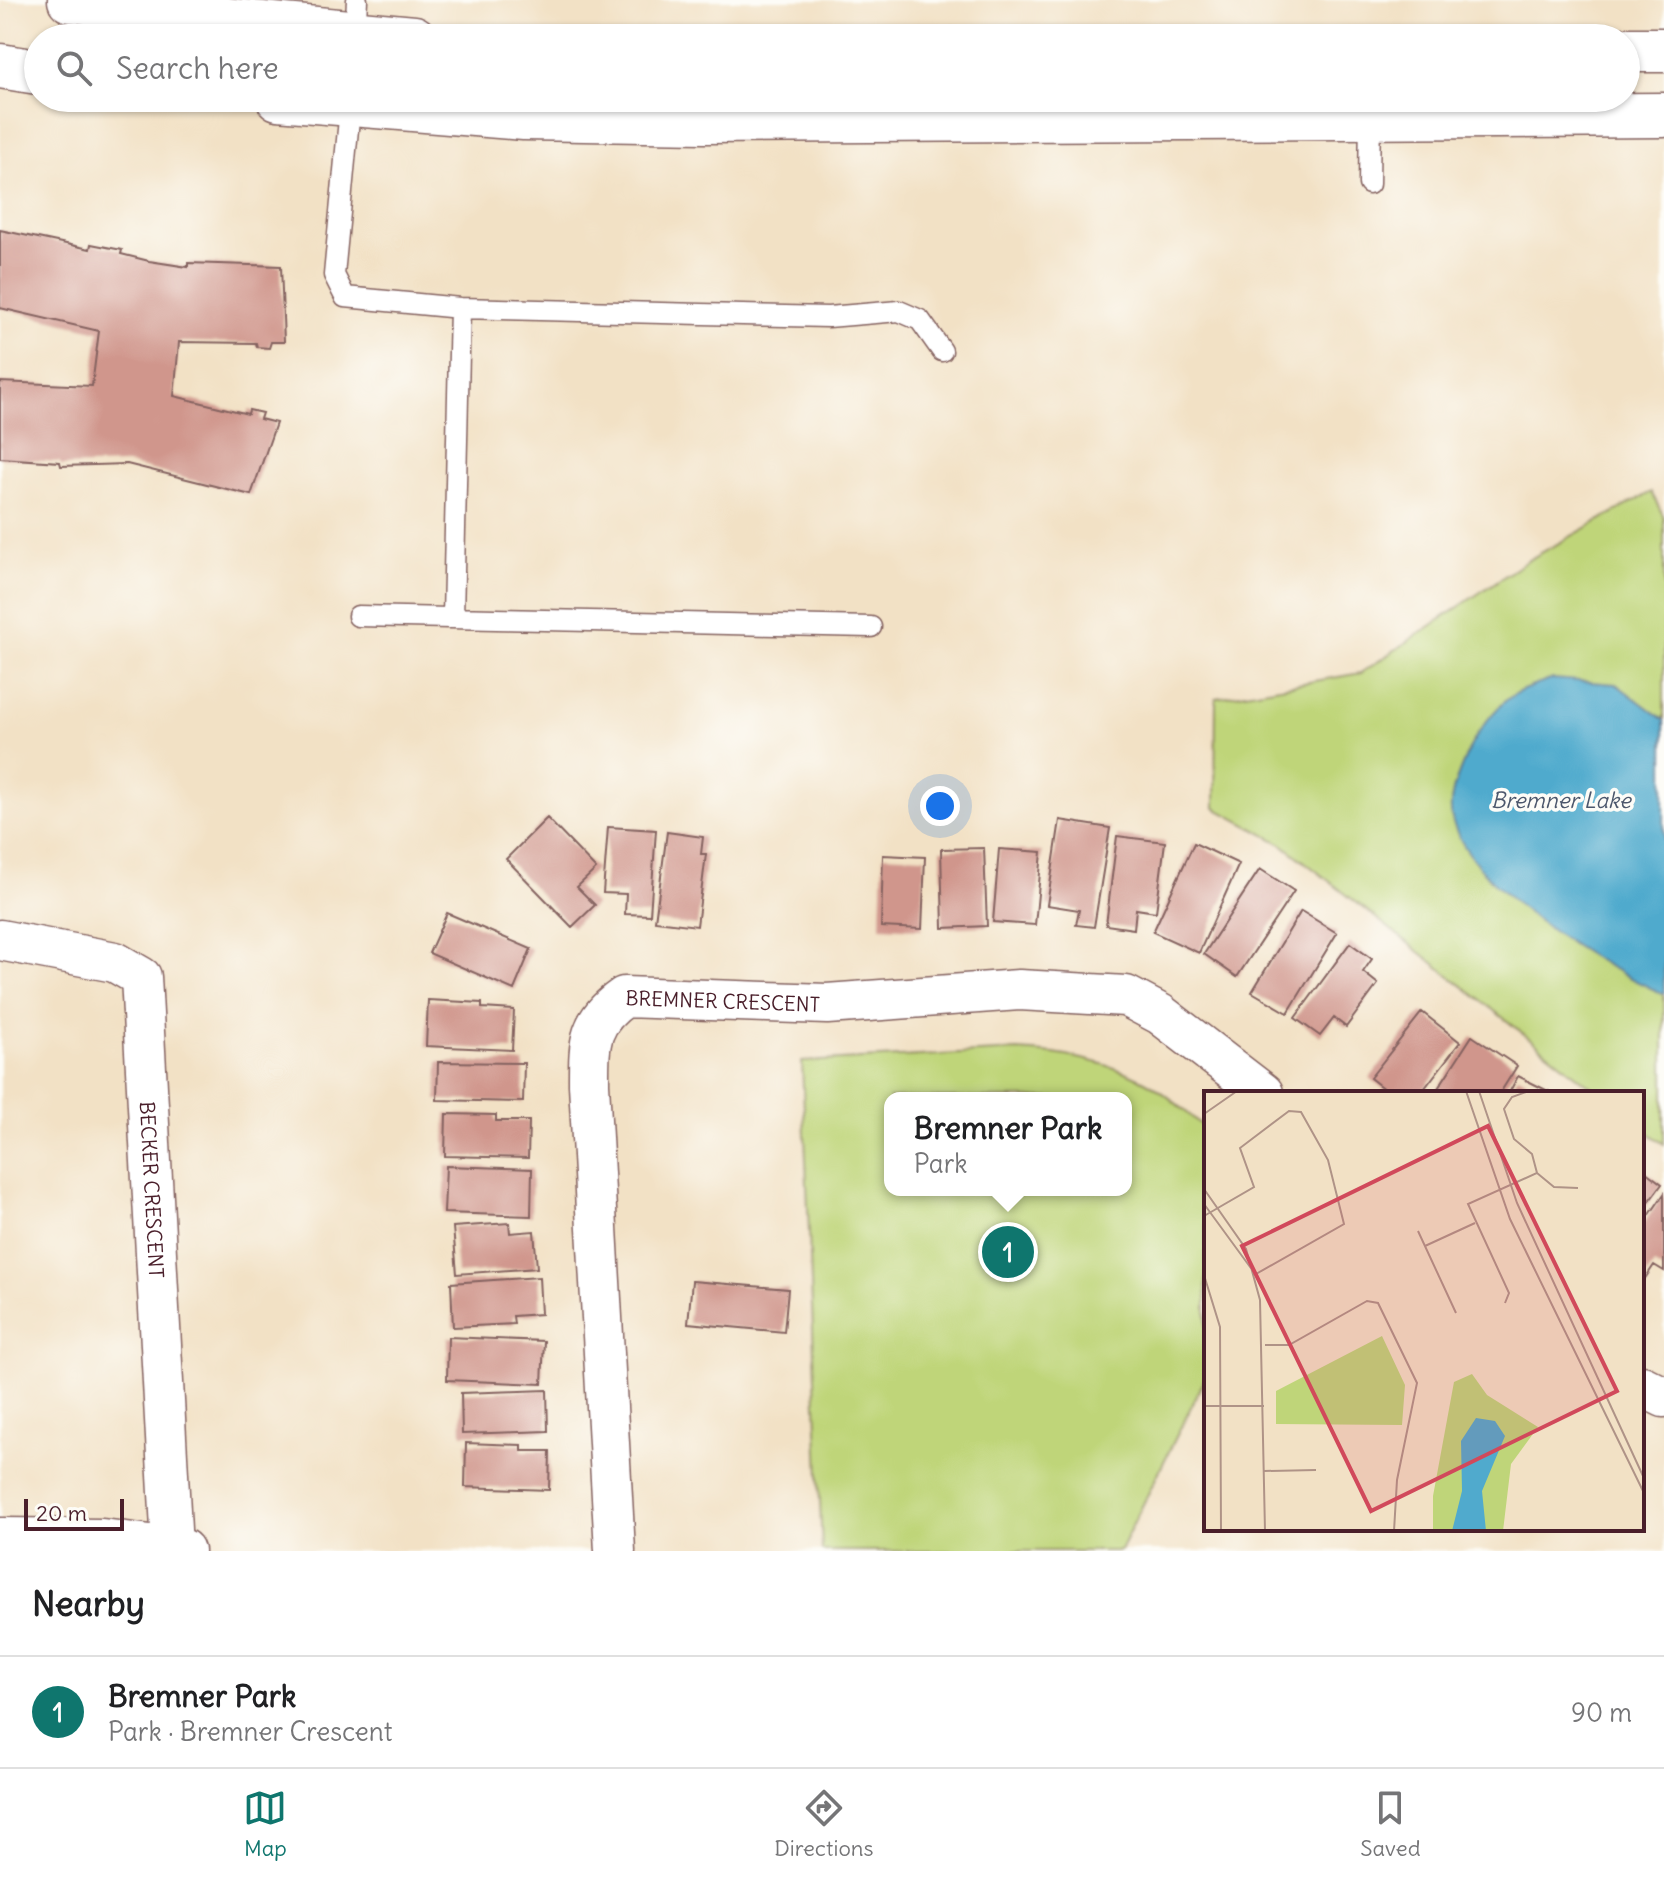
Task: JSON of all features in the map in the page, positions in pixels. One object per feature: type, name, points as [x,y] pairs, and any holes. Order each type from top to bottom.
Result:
[{"type":"main road","points":[[70,0],[242,22],[356,23]]},
{"type":"main road","points":[[1640,50],[1664,50]]},
{"type":"main road","points":[[0,66],[24,70]]},
{"type":"main road","points":[[459,112],[524,118],[704,121],[1165,112]]},
{"type":"main road","points":[[1538,112],[1664,115]]},
{"type":"main road","points":[[0,1540],[87,1540],[173,1550]]},
{"type":"street","name":"BECKER CRESCENT","points":[[0,940],[115,962],[141,977],[173,1550]]},
{"type":"street","name":"BREMNER CRESCENT","points":[[615,1551],[589,1084],[589,1050],[596,1020],[606,1009],[624,997],[827,1004],[1019,990],[1126,996],[1160,1014],[1260,1091]]},
{"type":"street","points":[[1644,1387],[1664,1397]]},
{"type":"lane","points":[[350,112],[334,275],[336,286],[345,297],[460,308],[828,317],[899,311],[920,320],[942,351]]},
{"type":"lane","points":[[1369,184],[1370,112]]},
{"type":"lane","points":[[453,617],[460,308]]},
{"type":"lane","points":[[358,616],[871,627]]},
{"type":"green space","points":[[1651,492],[1664,517],[1664,1144],[1644,1129],[1644,1091],[1596,1091],[1282,844],[1215,808],[1216,698],[1361,673],[1528,560]]},
{"type":"green space","points":[[1018,1051],[1096,1062],[1141,1079],[1166,1095],[1204,1127],[1204,1380],[1120,1551],[822,1551],[802,1062]]},
{"type":"water","name":"Bremner Lake","points":[[1553,679],[1616,684],[1664,720],[1664,994],[1575,946],[1513,900],[1466,849],[1453,823],[1453,789],[1479,732],[1491,715],[1513,695]]},
{"type":"building","points":[[0,230],[90,249],[91,244],[122,250],[121,254],[188,267],[188,263],[281,266],[284,342],[271,342],[269,348],[257,347],[256,343],[179,342],[174,396],[248,414],[249,410],[262,413],[260,419],[276,423],[251,495],[127,464],[61,466],[60,462],[0,458],[0,382],[92,386],[99,331],[0,308]]},
{"type":"building","points":[[547,818],[596,869],[577,887],[595,905],[572,927],[506,859]]},
{"type":"building","points":[[1060,820],[1110,828],[1094,927],[1076,925],[1079,910],[1047,905]]},
{"type":"building","points":[[608,827],[656,830],[650,915],[625,914],[626,894],[603,893]]},
{"type":"building","points":[[667,832],[703,837],[701,854],[706,854],[697,926],[655,921]]},
{"type":"building","points":[[1117,836],[1165,842],[1156,912],[1136,909],[1134,929],[1106,925]]},
{"type":"building","points":[[1194,843],[1239,864],[1199,953],[1153,932]]},
{"type":"building","points":[[984,848],[987,926],[943,928],[941,849]]},
{"type":"building","points":[[999,849],[1042,852],[1035,925],[993,922]]},
{"type":"building","points":[[883,855],[925,857],[922,929],[881,927]]},
{"type":"building","points":[[1260,869],[1294,891],[1237,977],[1204,954]]},
{"type":"building","points":[[1301,911],[1337,933],[1288,1013],[1252,992]]},
{"type":"building","points":[[447,913],[531,949],[514,990],[429,953]]},
{"type":"building","points":[[1350,943],[1372,959],[1363,972],[1378,984],[1346,1027],[1334,1018],[1320,1036],[1295,1018]]},
{"type":"building","points":[[428,1000],[482,1003],[482,1008],[514,1010],[512,1050],[426,1046]]},
{"type":"building","points":[[1422,1012],[1460,1042],[1423,1091],[1386,1091],[1370,1078]]},
{"type":"building","points":[[1472,1036],[1517,1066],[1501,1091],[1436,1091]]},
{"type":"building","points":[[438,1062],[524,1063],[523,1102],[437,1100]]},
{"type":"building","points":[[1518,1076],[1548,1091],[1510,1091]]},
{"type":"building","points":[[446,1114],[496,1115],[496,1121],[529,1121],[528,1158],[445,1156]]},
{"type":"building","points":[[446,1166],[532,1169],[531,1216],[444,1213]]},
{"type":"building","points":[[1644,1170],[1662,1184],[1644,1208]]},
{"type":"building","points":[[1664,1194],[1664,1271],[1654,1265],[1644,1280],[1644,1223]]},
{"type":"building","points":[[509,1223],[510,1233],[534,1231],[537,1268],[457,1274],[453,1227]]},
{"type":"building","points":[[539,1277],[541,1314],[513,1316],[514,1324],[453,1327],[451,1283]]},
{"type":"building","points":[[692,1281],[788,1289],[784,1332],[688,1323]]},
{"type":"building","points":[[448,1337],[544,1341],[542,1384],[447,1380]]},
{"type":"building","points":[[547,1390],[548,1431],[462,1434],[461,1393]]},
{"type":"building","points":[[466,1443],[522,1445],[522,1451],[550,1451],[549,1490],[465,1487]]},
{"type":"place","name":"Bremner Park","points":[[1008,1252]]}]
